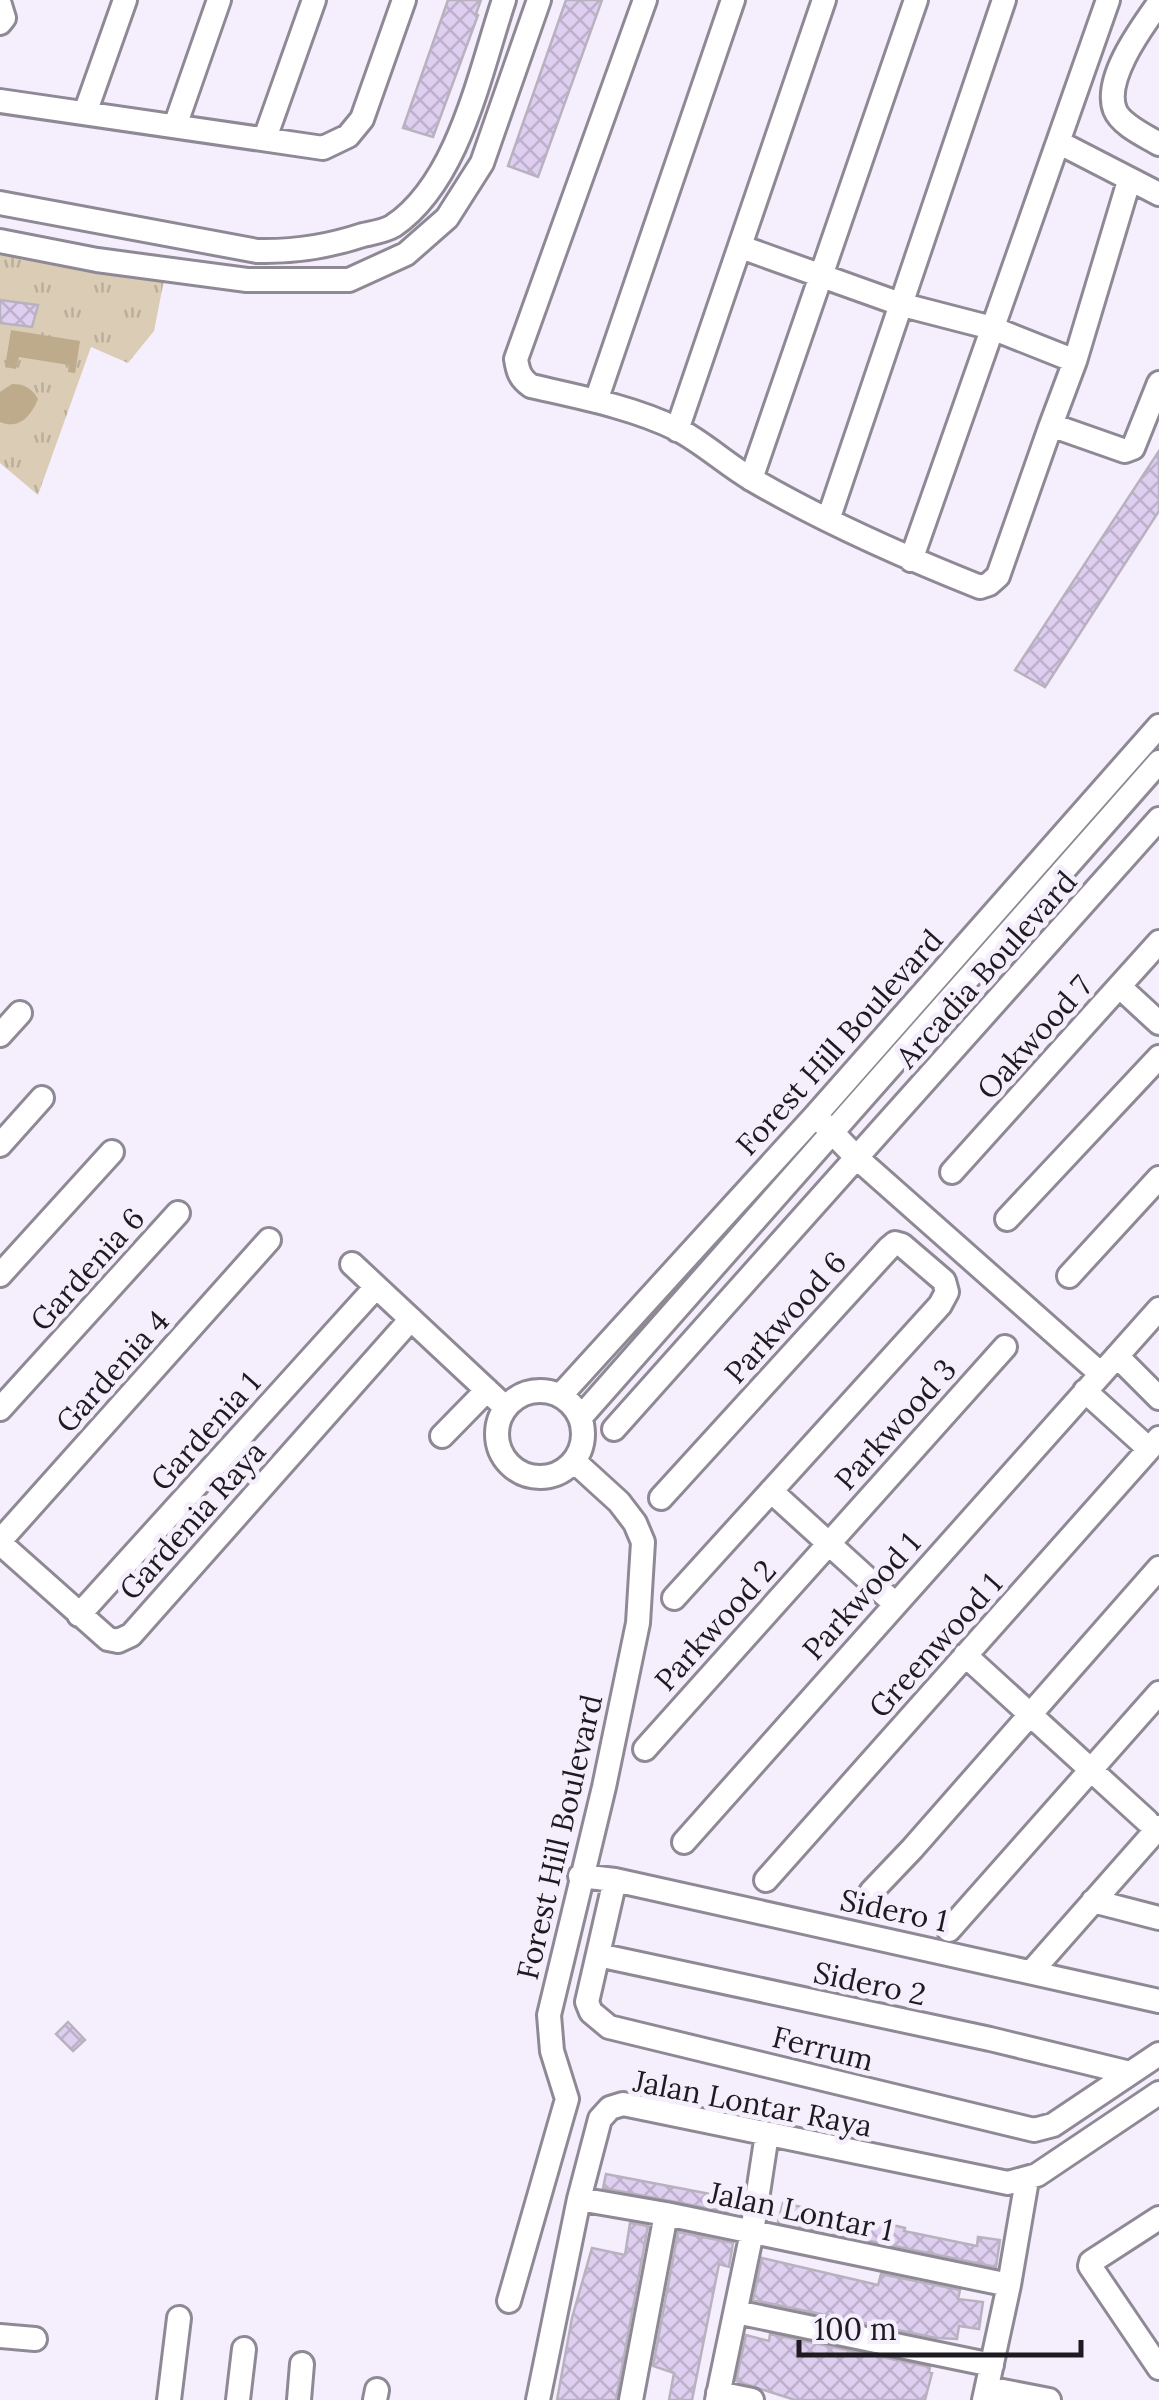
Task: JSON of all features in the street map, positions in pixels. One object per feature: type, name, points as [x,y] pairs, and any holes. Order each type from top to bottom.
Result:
[{"type":"street","points":[[85,113],[125,0]]},
{"type":"street","points":[[175,126],[220,0]]},
{"type":"street","points":[[264,138],[314,0]]},
{"type":"street","points":[[0,101],[323,148],[348,136],[362,119],[404,0]]},
{"type":"street","points":[[0,202],[257,250],[292,252],[328,246],[392,227],[430,189],[455,145],[504,0]]},
{"type":"street","points":[[0,241],[97,260],[247,280],[348,280],[406,254],[446,218],[482,164],[539,0]]},
{"type":"street","points":[[646,0],[516,360],[518,372],[531,386],[596,401],[677,430],[752,479],[910,560],[980,586],[998,576],[1076,361],[1129,181]]},
{"type":"street","points":[[596,401],[733,0]]},
{"type":"street","points":[[677,430],[824,0]]},
{"type":"street","points":[[752,479],[916,0]]},
{"type":"street","points":[[828,520],[1004,0]]},
{"type":"street","points":[[910,560],[1108,0]]},
{"type":"street","points":[[1159,3],[1150,35],[1114,84],[1115,110],[1128,124],[1159,144]]},
{"type":"street","points":[[0,5],[4,12],[0,23]]},
{"type":"street","points":[[1058,142],[1159,194]]},
{"type":"street","points":[[740,247],[903,305],[992,328],[1076,361]]},
{"type":"street","points":[[1051,425],[1125,451],[1133,448],[1159,383]]},
{"type":"street","name":"Forest Hill Boulevard","points":[[580,1418],[1159,726]]},
{"type":"street","name":"Forest Hill Boulevard","points":[[560,1396],[824,1124],[1159,762]]},
{"type":"street","name":"Arcadia Boulevard","points":[[614,1429],[1159,819]]},
{"type":"street","name":"Oakwood 7","points":[[952,1172],[1159,942]]},
{"type":"street","points":[[1120,986],[1159,1023]]},
{"type":"street","points":[[0,1035],[20,1012]]},
{"type":"street","points":[[1007,1219],[1159,1057]]},
{"type":"street","points":[[0,1145],[42,1098]]},
{"type":"street","points":[[824,1124],[1154,1443]]},
{"type":"street","points":[[0,1275],[112,1152]]},
{"type":"street","points":[[1068,1276],[1159,1178]]},
{"type":"street","name":"Gardenia 6","points":[[0,1410],[178,1213]]},
{"type":"street","name":"Gardenia 4","points":[[0,1542],[269,1240]]},
{"type":"street","name":"Parkwood 6","points":[[661,1498],[895,1243],[944,1281],[948,1292],[771,1491]]},
{"type":"street","points":[[352,1264],[506,1408]]},
{"type":"street","name":"Gardenia 1","points":[[80,1615],[376,1286]]},
{"type":"street","name":"Parkwood 1","points":[[684,1842],[1159,1309]]},
{"type":"street","name":"Gardenia Raya","points":[[0,1542],[108,1640],[130,1636],[411,1319]]},
{"type":"street","name":"Parkwood 3","points":[[830,1542],[1005,1347]]},
{"type":"street","points":[[1117,1356],[1159,1398]]},
{"type":"street","points":[[442,1436],[487,1390]]},
{"type":"street","points":[[531,1392],[560,1396],[572,1405],[583,1433],[574,1461],[549,1477],[534,1477],[508,1464],[497,1436],[506,1408],[531,1392]]},
{"type":"street","name":"Greenwood 1","points":[[766,1880],[1154,1443]]},
{"type":"street","name":"Forest Hill Boulevard","points":[[509,2300],[567,2099],[552,2051],[548,2015],[604,1787],[638,1623],[643,1542],[619,1502],[574,1461]]},
{"type":"street","points":[[674,1598],[771,1491],[894,1603]]},
{"type":"street","name":"Parkwood 2","points":[[646,1749],[830,1542]]},
{"type":"street","points":[[871,1892],[1159,1568]]},
{"type":"street","points":[[965,1655],[1090,1771],[1155,1818]]},
{"type":"street","points":[[949,1930],[1159,1692]]},
{"type":"street","points":[[1032,1971],[1155,1818]]},
{"type":"street","points":[[1036,1945],[1155,1818]]},
{"type":"street","name":"Sidero 1","points":[[580,1876],[615,1880],[1159,2001]]},
{"type":"street","name":"Ferrum","points":[[615,1880],[587,2002],[591,2012],[608,2027],[1034,2130],[1053,2126],[1159,2054]]},
{"type":"street","points":[[1092,1901],[1159,1918]]},
{"type":"street","name":"Sidero 2","points":[[598,1955],[1130,2073]]},
{"type":"street","points":[[988,2384],[1026,2180],[1159,2093]]},
{"type":"street","name":"Jalan Lontar Raya","points":[[538,2400],[579,2199],[600,2119],[617,2105],[992,2182],[1026,2180]]},
{"type":"street","points":[[752,2400],[718,2396],[752,2232],[767,2134]]},
{"type":"street","name":"Jalan Lontar 1","points":[[579,2199],[1009,2285]]},
{"type":"street","points":[[631,2400],[666,2214]]},
{"type":"street","points":[[1159,2218],[1090,2266],[1159,2368]]},
{"type":"street","points":[[736,2312],[1049,2400]]},
{"type":"street","points":[[169,2400],[180,2318]]},
{"type":"street","points":[[0,2336],[35,2338]]},
{"type":"street","points":[[238,2400],[244,2349]]},
{"type":"street","points":[[299,2400],[302,2364]]},
{"type":"green space","points":[[0,250],[165,275],[154,331],[128,363],[91,347],[38,495],[0,463]]},
{"type":"shaded area","points":[[11,330],[80,341],[75,373],[68,372],[69,365],[19,357],[16,369],[5,367]]},
{"type":"shaded area","points":[[12,384],[27,387],[38,399],[24,420],[7,424],[0,422],[0,392]]},
{"type":"building","points":[[448,0],[481,0],[433,137],[403,128]]},
{"type":"building","points":[[566,0],[602,0],[538,177],[508,166]]},
{"type":"building","points":[[0,300],[38,305],[32,327],[0,323]]},
{"type":"building","points":[[1159,451],[1159,511],[1045,687],[1015,670]]},
{"type":"building","points":[[68,2022],[85,2040],[73,2051],[56,2034]]},
{"type":"building","points":[[606,2174],[731,2198],[728,2212],[603,2188]]},
{"type":"building","points":[[783,2203],[849,2225],[851,2215],[977,2246],[978,2237],[1000,2240],[996,2267],[778,2222]]},
{"type":"building","points":[[630,2223],[648,2226],[616,2400],[557,2400],[572,2318],[592,2248],[625,2255]]},
{"type":"building","points":[[678,2232],[733,2243],[729,2267],[719,2264],[692,2400],[669,2400],[674,2373],[653,2366]]},
{"type":"building","points":[[762,2258],[878,2285],[881,2274],[960,2290],[958,2299],[983,2302],[979,2329],[959,2326],[957,2339],[936,2338],[753,2300]]},
{"type":"building","points":[[770,2334],[930,2367],[925,2400],[795,2400],[736,2381],[746,2335],[769,2341]]}]
